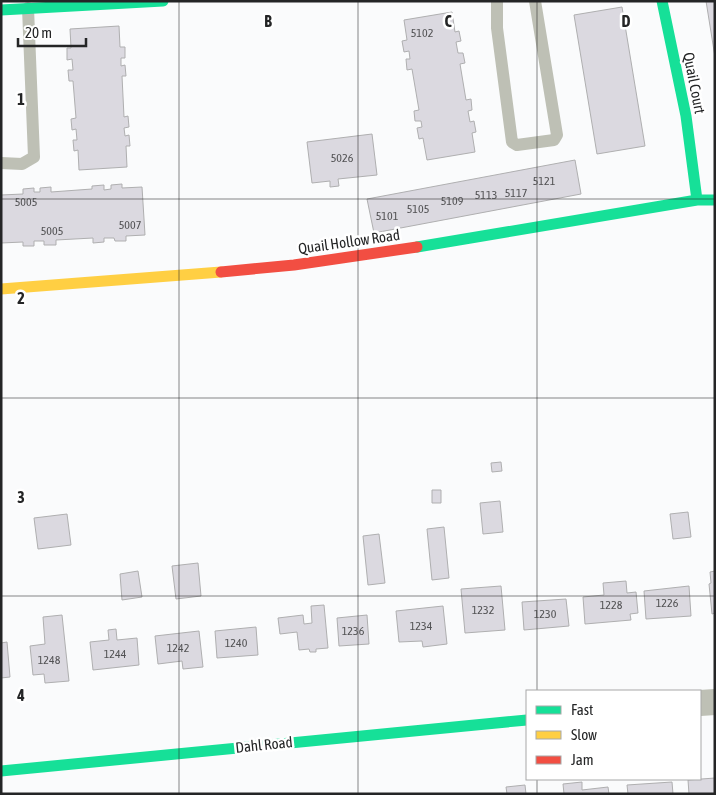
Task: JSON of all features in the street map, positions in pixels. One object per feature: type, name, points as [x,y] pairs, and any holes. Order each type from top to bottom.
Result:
[{"type":"street","points":[[1,10],[163,1]]},
{"type":"street","name":"Quail Court","points":[[662,1],[686,116],[698,200]]},
{"type":"street","name":"Quail Hollow Road","points":[[1,289],[163,278],[294,265],[381,253],[698,200],[715,200]]},
{"type":"street","points":[[701,703],[715,702]]},
{"type":"street","name":"Dahl Road","points":[[1,770],[526,720]]},
{"type":"lane","points":[[497,1],[497,28],[510,133],[512,142],[516,145],[554,140],[557,135],[535,1]]},
{"type":"lane","points":[[1,163],[22,164],[34,157],[28,8]]},
{"type":"building","points":[[706,1],[715,1],[715,57]]},
{"type":"building","points":[[622,7],[645,146],[597,154],[574,15]]},
{"type":"building","points":[[452,12],[455,32],[459,31],[461,41],[456,42],[458,53],[463,53],[465,63],[460,64],[466,100],[471,99],[472,110],[468,111],[470,122],[474,121],[476,132],[472,133],[475,152],[427,160],[423,138],[419,139],[417,128],[422,127],[421,121],[415,121],[414,111],[419,110],[412,69],[407,70],[406,59],[410,59],[409,51],[404,52],[402,41],[407,40],[404,20]]},
{"type":"building","points":[[119,26],[120,47],[125,47],[125,58],[121,58],[121,66],[125,65],[126,76],[122,76],[124,117],[128,116],[129,127],[124,128],[125,136],[129,135],[130,146],[126,146],[127,167],[79,170],[78,150],[74,151],[73,140],[77,140],[76,129],[72,130],[71,119],[76,118],[73,81],[69,81],[68,70],[73,70],[72,59],[67,60],[67,48],[71,48],[70,29]]},
{"type":"building","points":[[372,134],[377,175],[338,179],[339,186],[330,187],[330,181],[312,183],[307,142]]},
{"type":"building","points":[[575,160],[581,194],[374,233],[367,199]]},
{"type":"building","points":[[122,184],[122,188],[142,187],[145,235],[126,236],[126,241],[104,238],[104,242],[93,243],[93,238],[56,240],[56,245],[44,245],[44,241],[34,241],[34,246],[23,246],[23,242],[1,243],[1,195],[23,194],[23,189],[34,188],[34,192],[40,192],[40,188],[51,187],[51,192],[92,189],[92,186],[104,185],[104,190],[111,189],[111,185]]},
{"type":"building","points":[[501,462],[502,471],[492,472],[491,463]]},
{"type":"building","points":[[432,490],[441,490],[441,503],[432,503]]},
{"type":"building","points":[[500,501],[503,532],[483,534],[480,503]]},
{"type":"building","points":[[688,512],[691,537],[673,539],[670,514]]},
{"type":"building","points":[[67,514],[71,545],[38,549],[34,518]]},
{"type":"building","points":[[444,527],[449,578],[432,580],[427,529]]},
{"type":"building","points":[[379,534],[385,583],[368,585],[363,536]]},
{"type":"building","points":[[198,563],[201,596],[176,599],[172,566]]},
{"type":"building","points":[[138,571],[142,597],[122,600],[120,574]]},
{"type":"building","points":[[715,571],[715,613],[712,614],[709,584],[711,583],[710,572]]},
{"type":"building","points":[[626,581],[627,593],[636,592],[638,613],[630,614],[631,620],[585,624],[583,597],[604,595],[603,583]]},
{"type":"building","points":[[501,586],[505,630],[465,633],[461,589]]},
{"type":"building","points":[[689,586],[691,616],[646,619],[644,591]]},
{"type":"building","points":[[566,599],[569,626],[524,630],[522,602]]},
{"type":"building","points":[[324,605],[328,648],[316,649],[316,652],[310,652],[309,649],[299,650],[297,632],[280,634],[278,618],[303,615],[304,624],[312,623],[311,606]]},
{"type":"building","points":[[443,606],[447,644],[423,647],[422,641],[399,642],[396,611]]},
{"type":"building","points":[[62,615],[69,681],[45,683],[44,674],[33,675],[30,646],[45,644],[43,617]]},
{"type":"building","points":[[367,615],[369,644],[339,646],[337,618]]},
{"type":"building","points":[[256,627],[258,655],[217,658],[215,631]]},
{"type":"building","points":[[116,629],[117,640],[137,638],[139,665],[93,670],[90,642],[109,640],[108,630]]},
{"type":"building","points":[[199,631],[203,667],[183,669],[182,661],[158,664],[155,636]]},
{"type":"building","points":[[7,642],[10,677],[1,678],[1,643]]},
{"type":"building","points":[[715,778],[715,794],[689,794],[688,780]]},
{"type":"building","points":[[582,782],[582,790],[608,787],[609,794],[564,794],[563,784]]},
{"type":"building","points":[[672,782],[673,794],[628,794],[627,785]]},
{"type":"building","points":[[525,785],[526,794],[507,794],[506,787]]},
{"type":"traffic: fast","points":[[1,10],[163,1]]},
{"type":"traffic: fast","points":[[662,1],[686,116],[697,200]]},
{"type":"traffic: fast","points":[[417,247],[697,200],[715,200]]},
{"type":"traffic: fast","points":[[1,771],[526,720]]},
{"type":"traffic: slow","points":[[1,289],[221,272]]},
{"type":"traffic: jam","points":[[221,272],[294,265],[417,247]]}]
